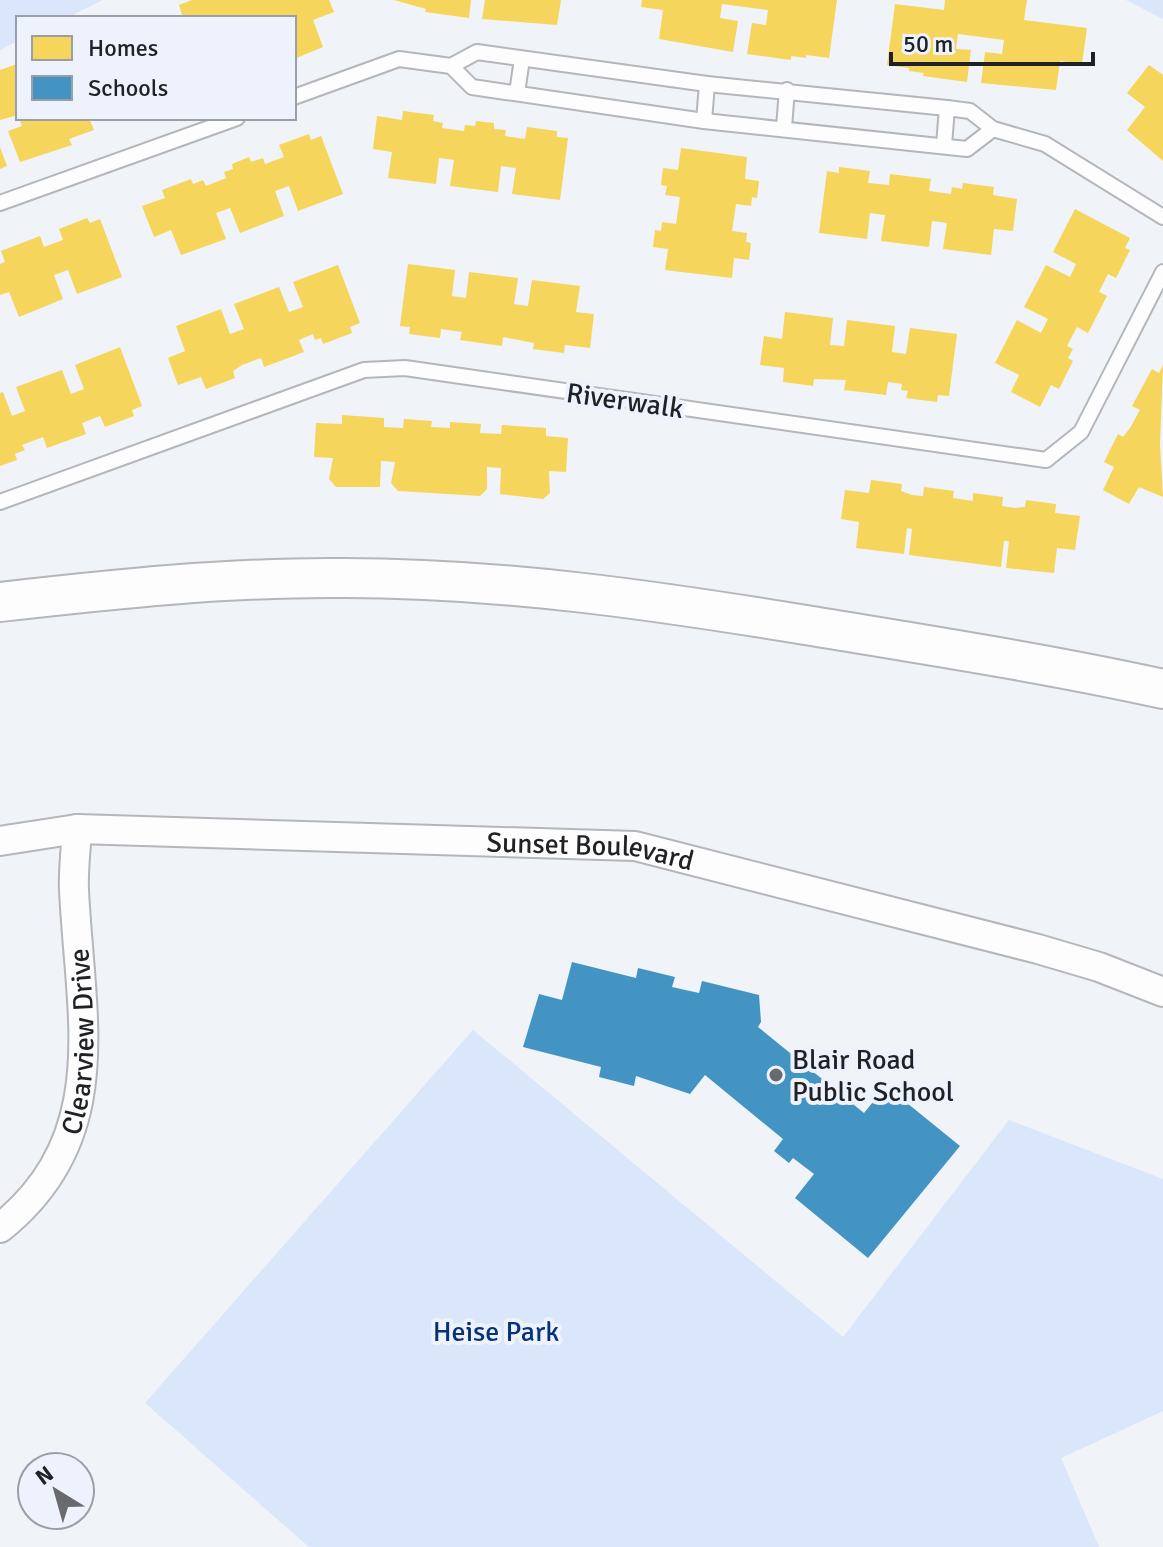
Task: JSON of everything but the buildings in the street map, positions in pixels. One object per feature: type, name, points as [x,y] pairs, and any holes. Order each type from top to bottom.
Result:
[{"type":"main road","points":[[0,602],[188,581],[344,578],[508,584],[646,599],[1051,665],[1163,689]]},
{"type":"street","name":"Sunset Boulevard","points":[[0,841],[77,829],[635,846],[1038,949],[1099,967],[1163,992]]},
{"type":"street","name":"Clearview Drive","points":[[0,1228],[49,1179],[67,1144],[80,1104],[86,1015],[74,888],[77,829]]},
{"type":"lane","points":[[296,96],[399,59],[451,66],[477,52],[707,84],[970,111],[993,129],[1045,144],[1163,217]]},
{"type":"lane","points":[[517,93],[522,59]]},
{"type":"lane","points":[[451,66],[472,87],[704,121],[784,127],[967,149],[993,129]]},
{"type":"lane","points":[[704,121],[707,84]]},
{"type":"lane","points":[[784,127],[787,90]]},
{"type":"lane","points":[[944,145],[947,108]]},
{"type":"lane","points":[[0,203],[231,120]]},
{"type":"lane","name":"Riverwalk","points":[[0,502],[364,370],[405,368],[1046,460],[1081,432],[1163,272]]},
{"type":"green space","points":[[0,0],[103,0],[70,16],[16,16],[16,42],[0,50]]},
{"type":"green space","points":[[1126,0],[1163,0],[1163,19]]},
{"type":"green space","name":"Heise Park","points":[[473,1030],[843,1337],[1009,1120],[1163,1179],[1163,1411],[1061,1458],[1099,1547],[309,1547],[145,1403]]},
{"type":"place","name":"Blair Road Public School","points":[[776,1075]]}]
